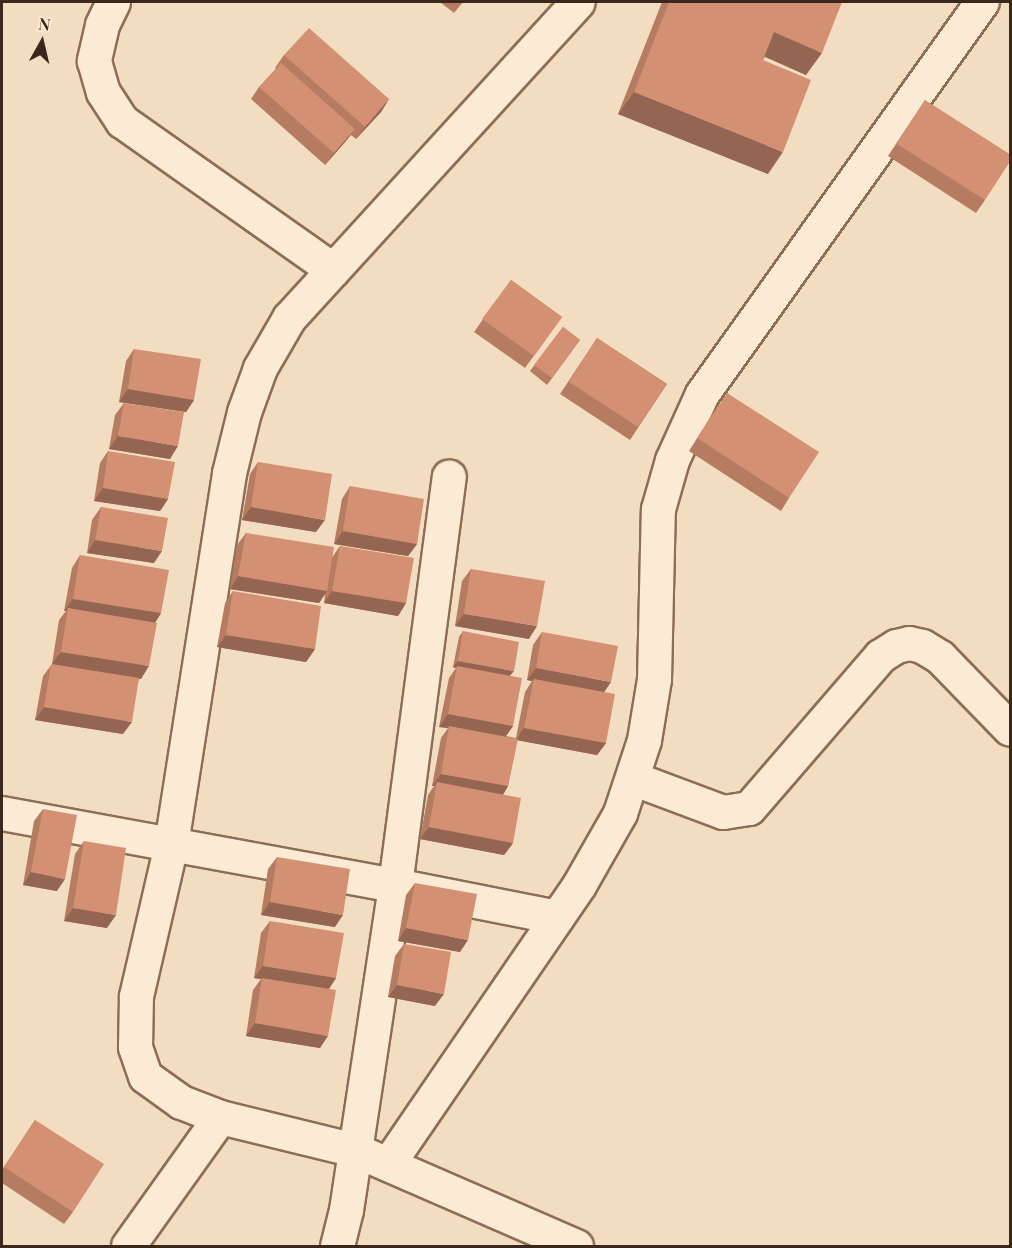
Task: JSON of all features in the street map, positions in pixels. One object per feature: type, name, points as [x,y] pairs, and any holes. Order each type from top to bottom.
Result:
[{"type":"street","points":[[113,2],[102,25],[94,61],[103,92],[123,121],[333,270]]},
{"type":"street","points":[[576,1246],[355,1150],[220,1117],[181,1102],[145,1076],[135,1047],[136,996],[171,844],[229,473],[244,412],[260,368],[289,318],[578,2]]},
{"type":"street","points":[[388,1164],[557,917],[620,813],[644,740],[654,680],[658,509],[672,460],[697,403],[982,2]]},
{"type":"street","points":[[337,1246],[346,1210],[395,885],[449,477]]},
{"type":"street","points":[[632,778],[723,812],[749,808],[880,656],[896,646],[909,643],[922,646],[940,657],[1011,729]]},
{"type":"street","points":[[2,813],[557,917]]},
{"type":"street","points":[[128,1246],[220,1117]]},
{"type":"building","points":[[669,2],[842,2],[822,53],[774,32],[763,60],[811,80],[783,152],[634,92]]},
{"type":"building","points":[[309,28],[389,99],[365,127],[284,55]]},
{"type":"building","points":[[281,63],[355,129],[334,153],[259,87]]},
{"type":"building","points":[[925,100],[1011,155],[1011,160],[985,200],[897,144]]},
{"type":"building","points":[[511,280],[562,317],[534,356],[482,319]]},
{"type":"building","points":[[563,327],[580,340],[552,378],[534,365]]},
{"type":"building","points":[[597,338],[667,384],[638,427],[569,382]]},
{"type":"building","points":[[134,349],[201,359],[194,400],[128,389]]},
{"type":"building","points":[[727,393],[819,452],[789,498],[697,438]]},
{"type":"building","points":[[124,403],[184,412],[178,446],[118,436]]},
{"type":"building","points":[[108,451],[175,462],[168,499],[103,488]]},
{"type":"building","points":[[258,462],[332,474],[325,520],[251,507]]},
{"type":"building","points":[[350,486],[424,499],[417,544],[343,531]]},
{"type":"building","points":[[101,507],[168,518],[162,551],[95,540]]},
{"type":"building","points":[[246,533],[334,547],[327,591],[238,576]]},
{"type":"building","points":[[340,546],[414,558],[406,603],[332,591]]},
{"type":"building","points":[[80,555],[169,570],[161,613],[73,599]]},
{"type":"building","points":[[471,569],[545,581],[537,626],[464,614]]},
{"type":"building","points":[[233,591],[321,606],[315,649],[226,635]]},
{"type":"building","points":[[68,608],[157,623],[149,666],[61,652]]},
{"type":"building","points":[[463,631],[519,642],[514,671],[458,661]]},
{"type":"building","points":[[542,632],[618,646],[611,682],[536,668]]},
{"type":"building","points":[[51,664],[139,678],[132,722],[44,707]]},
{"type":"building","points":[[457,666],[522,678],[513,726],[448,714]]},
{"type":"building","points":[[534,679],[615,694],[606,743],[524,728]]},
{"type":"building","points":[[449,726],[518,739],[508,786],[441,774]]},
{"type":"building","points":[[437,782],[521,798],[513,843],[429,827]]},
{"type":"building","points":[[43,809],[77,815],[65,879],[31,872]]},
{"type":"building","points":[[84,841],[126,848],[116,915],[73,908]]},
{"type":"building","points":[[277,857],[350,869],[343,915],[270,902]]},
{"type":"building","points":[[415,883],[477,894],[468,940],[406,928]]},
{"type":"building","points":[[270,921],[344,933],[336,978],[263,966]]},
{"type":"building","points":[[404,944],[451,952],[444,994],[397,985]]},
{"type":"building","points":[[262,978],[336,990],[328,1036],[255,1023]]},
{"type":"building","points":[[35,1120],[104,1164],[73,1212],[4,1167]]}]
